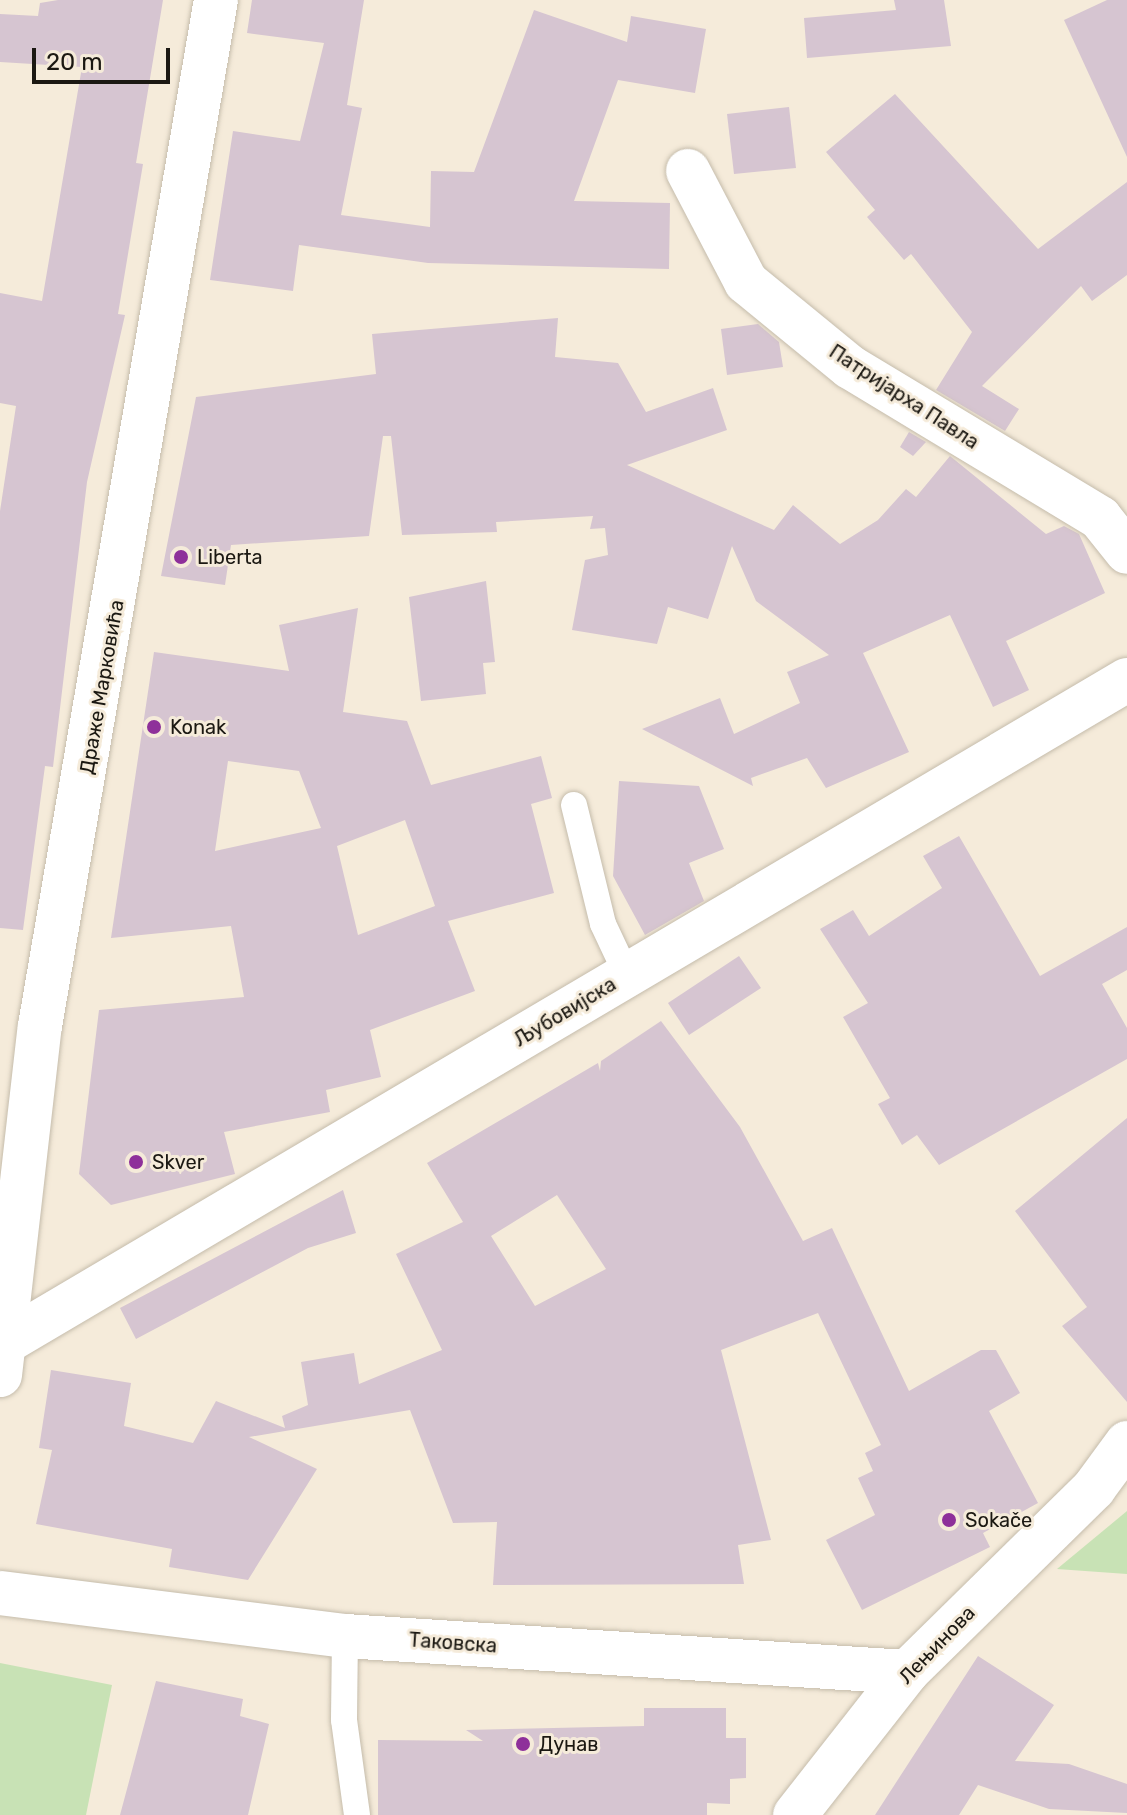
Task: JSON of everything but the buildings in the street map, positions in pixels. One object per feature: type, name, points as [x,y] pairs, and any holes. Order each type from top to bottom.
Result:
[{"type":"street","name":"Драже Марковића","points":[[2,1359],[40,1026],[216,0]]},
{"type":"street","name":"Патријарха Павла","points":[[688,171],[746,282],[850,367],[1100,518],[1127,552]]},
{"type":"street","name":"Љубовијска","points":[[2,1359],[627,975],[1127,680]]},
{"type":"street","name":"Лењинова","points":[[795,1815],[907,1672],[1110,1478],[1127,1443]]},
{"type":"street","name":"Таковска","points":[[0,1593],[345,1636],[907,1672]]},
{"type":"lane","points":[[574,805],[603,924],[627,975]]},
{"type":"lane","points":[[345,1636],[344,1720],[357,1815]]},
{"type":"green space","points":[[1127,1511],[1127,1574],[1057,1569]]},
{"type":"green space","points":[[0,1663],[112,1685],[86,1815],[0,1815]]},
{"type":"place","name":"Liberta","points":[[181,557]]},
{"type":"place","name":"Konak","points":[[154,727]]},
{"type":"place","name":"Skver","points":[[136,1162]]},
{"type":"place","name":"Sokače","points":[[949,1520]]},
{"type":"place","name":"Дунав","points":[[523,1744]]}]
